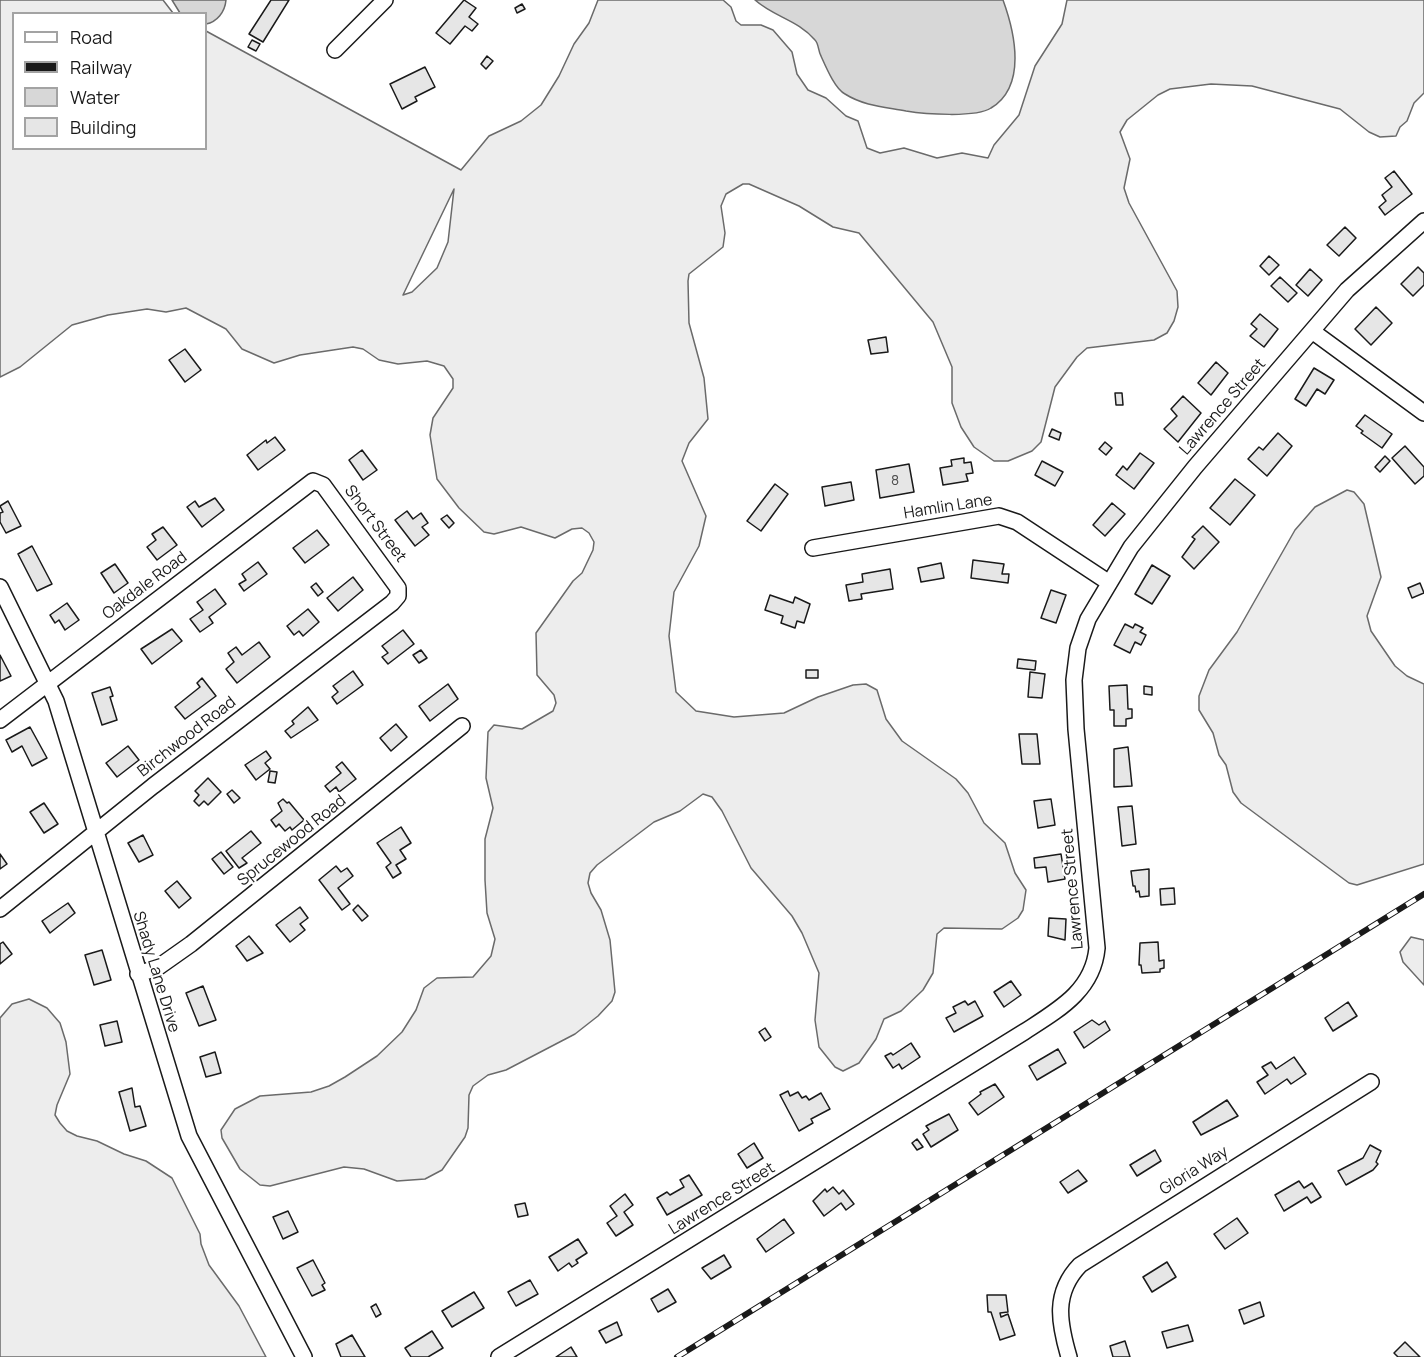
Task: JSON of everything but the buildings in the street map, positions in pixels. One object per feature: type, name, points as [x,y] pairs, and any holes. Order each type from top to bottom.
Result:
[{"type":"street","points":[[335,50],[385,0]]},
{"type":"street","name":"Lawrence Street","points":[[500,1357],[1046,1018],[1082,989],[1094,967],[1097,948],[1076,729],[1075,671],[1083,632],[1108,582],[1158,512],[1360,276],[1424,220]]},
{"type":"street","points":[[1312,331],[1424,413]]},
{"type":"street","name":"Short Street","points":[[313,481],[323,485],[391,574],[398,588],[398,596]]},
{"type":"street","name":"Oakdale Road","points":[[0,720],[313,481]]},
{"type":"street","name":"Hamlin Lane","points":[[813,548],[999,516],[1017,522],[1108,582]]},
{"type":"street","name":"Shady Lane Drive","points":[[0,587],[49,682],[189,1136],[304,1357]]},
{"type":"street","name":"Birchwood Road","points":[[0,909],[398,596]]},
{"type":"street","name":"Sprucewood Road","points":[[138,974],[157,968],[191,944],[462,726]]},
{"type":"street","name":"Gloria Way","points":[[1069,1357],[1059,1309],[1066,1283],[1091,1257],[1371,1082]]},
{"type":"shaded area","points":[[0,0],[163,0],[172,12],[12,12],[12,150],[207,150],[207,32],[461,170],[489,136],[521,121],[541,105],[559,76],[574,44],[589,23],[598,0],[723,0],[731,7],[736,21],[741,25],[761,25],[773,30],[792,52],[797,74],[808,90],[826,98],[846,116],[858,121],[867,148],[880,153],[904,148],[937,158],[962,153],[988,158],[994,145],[1019,115],[1035,66],[1062,24],[1067,0],[1424,0],[1424,93],[1414,103],[1407,121],[1400,127],[1396,136],[1380,137],[1369,132],[1340,109],[1252,86],[1211,84],[1170,89],[1158,95],[1127,120],[1120,132],[1130,159],[1124,188],[1129,203],[1177,291],[1178,307],[1174,321],[1167,333],[1154,340],[1087,348],[1077,357],[1055,387],[1041,442],[1032,451],[1008,461],[994,461],[974,447],[961,427],[952,403],[952,367],[933,322],[859,233],[833,227],[799,206],[749,184],[743,184],[726,194],[721,206],[725,233],[723,247],[689,274],[688,281],[689,323],[704,378],[708,419],[689,443],[682,461],[706,516],[699,546],[674,592],[669,636],[676,692],[696,711],[734,717],[784,713],[818,697],[853,685],[866,684],[877,690],[886,719],[902,741],[956,779],[968,793],[984,823],[1005,843],[1015,873],[1026,890],[1023,910],[1018,918],[1002,929],[944,928],[937,934],[933,973],[923,990],[901,1011],[884,1019],[876,1039],[859,1063],[843,1071],[835,1067],[819,1047],[815,1020],[819,973],[802,933],[792,916],[751,868],[722,811],[712,797],[703,794],[680,811],[654,822],[597,865],[590,873],[588,883],[601,910],[610,940],[615,992],[612,1001],[598,1016],[575,1034],[506,1070],[488,1075],[473,1086],[469,1095],[468,1128],[465,1137],[442,1170],[425,1179],[397,1181],[364,1169],[344,1167],[270,1186],[260,1185],[240,1169],[222,1138],[221,1130],[235,1109],[260,1096],[311,1092],[345,1077],[377,1056],[402,1032],[416,1010],[424,988],[437,978],[473,977],[491,956],[495,939],[487,913],[485,880],[485,839],[493,808],[486,778],[488,732],[494,725],[522,729],[553,711],[556,703],[554,695],[537,675],[536,633],[573,581],[582,573],[593,550],[594,542],[589,533],[582,528],[572,529],[555,538],[521,527],[494,534],[484,532],[459,508],[437,479],[430,435],[433,418],[453,388],[453,379],[444,366],[427,361],[398,364],[379,360],[363,349],[353,347],[300,355],[274,363],[242,349],[226,329],[186,308],[166,312],[147,309],[108,315],[72,325],[20,367],[0,377]],"holes":[[[454,189],[448,242],[437,268],[412,292],[403,295]]]},
{"type":"shaded area","points":[[1347,490],[1354,492],[1364,504],[1381,577],[1367,616],[1371,631],[1395,666],[1407,676],[1424,684],[1424,864],[1357,885],[1349,883],[1241,803],[1233,792],[1226,765],[1219,755],[1213,733],[1199,710],[1199,696],[1209,670],[1237,632],[1295,530],[1315,507]]},
{"type":"shaded area","points":[[1411,937],[1424,940],[1424,985],[1403,962],[1400,952]]},
{"type":"shaded area","points":[[29,999],[47,1008],[60,1023],[66,1042],[70,1074],[57,1105],[55,1115],[60,1123],[67,1131],[77,1136],[97,1141],[124,1154],[146,1161],[172,1178],[200,1234],[201,1244],[209,1265],[239,1306],[266,1357],[0,1357],[0,1018],[12,1004]]},
{"type":"water","points":[[172,0],[226,0],[220,16],[207,24],[207,12],[179,12]]},
{"type":"water","points":[[755,0],[1003,0],[1014,43],[1014,73],[1010,86],[991,108],[974,113],[914,112],[875,106],[860,101],[838,88],[825,66],[816,42],[808,33]]},
{"type":"railway","points":[[677,1357],[1424,894]]}]
